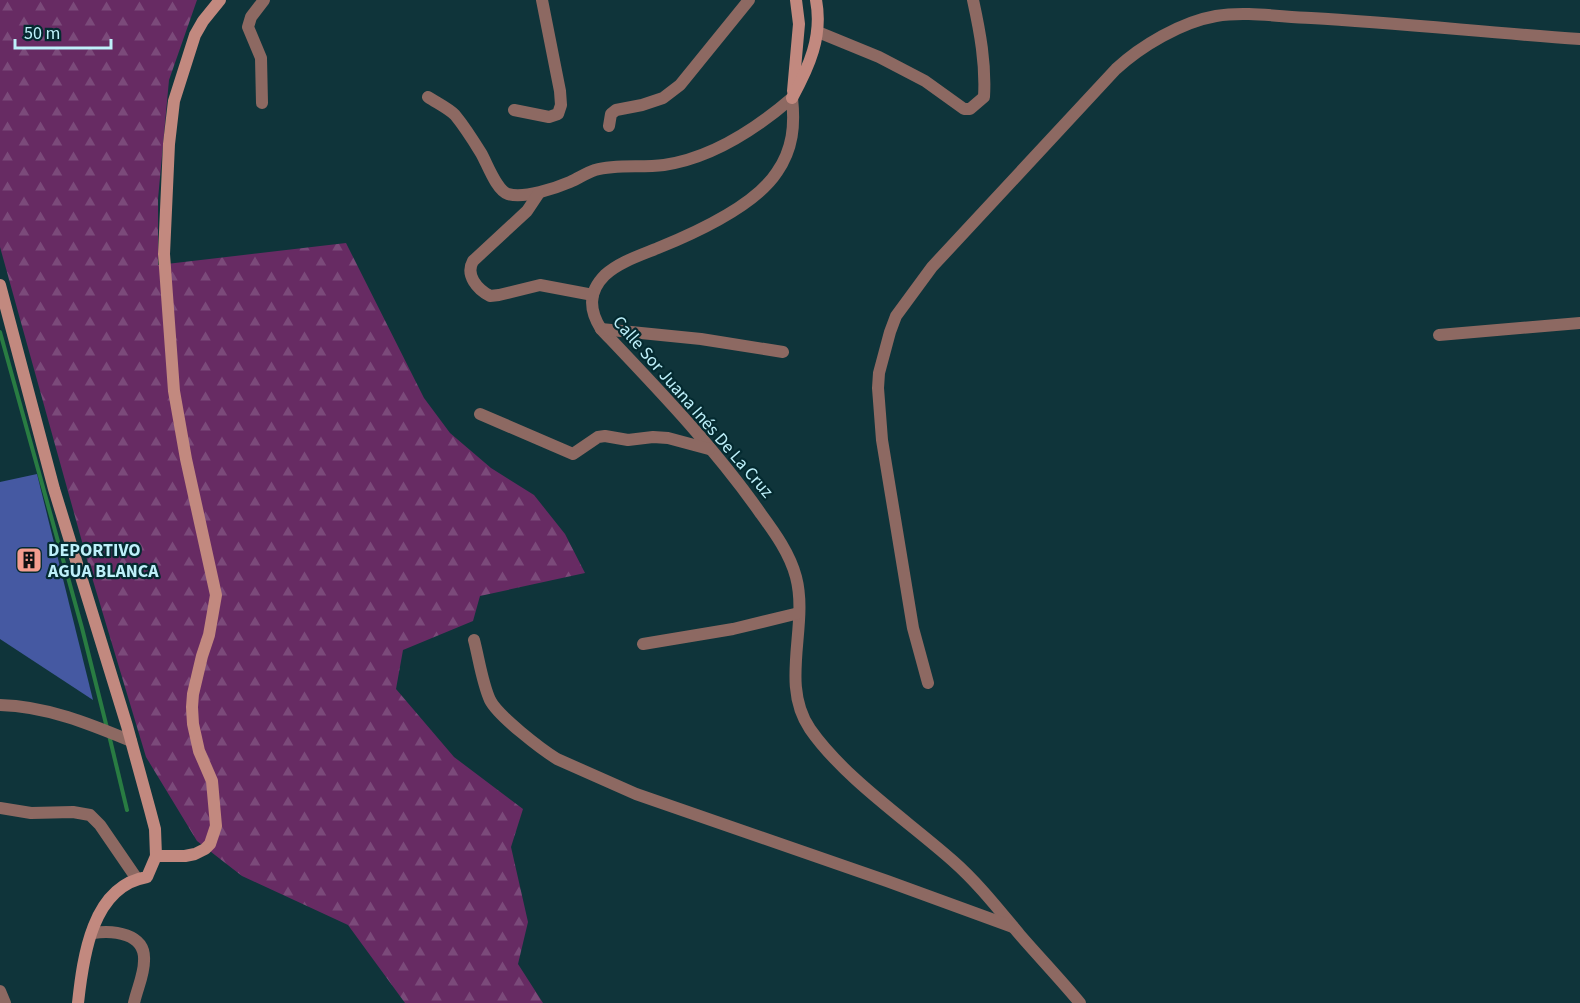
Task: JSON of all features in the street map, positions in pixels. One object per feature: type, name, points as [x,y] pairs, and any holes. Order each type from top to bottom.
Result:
[{"type":"main road","points":[[156,856],[184,856],[205,849],[210,844],[216,826],[212,781],[199,751],[192,707],[193,694],[216,605],[216,595],[186,459],[174,391],[164,254],[169,144],[174,101],[195,35],[219,0]]},
{"type":"main road","points":[[792,98],[799,24],[796,0]]},
{"type":"main road","points":[[792,98],[809,64],[818,32],[819,17],[816,0]]},
{"type":"main road","points":[[0,285],[54,489],[131,741],[154,829],[156,856],[147,877],[123,886],[98,915],[81,976],[78,1003]]},
{"type":"street","points":[[262,103],[261,58],[248,27],[250,17],[264,0]]},
{"type":"street","points":[[514,110],[549,117],[558,114],[561,105],[542,0]]},
{"type":"street","points":[[609,126],[611,114],[616,110],[663,98],[680,85],[748,0]]},
{"type":"street","points":[[818,32],[879,57],[925,81],[964,109],[970,109],[984,96],[986,74],[973,0]]},
{"type":"street","points":[[928,683],[913,628],[882,440],[879,373],[890,332],[896,316],[932,267],[1116,69],[1134,52],[1154,40],[1197,21],[1216,16],[1241,15],[1359,21],[1580,39]]},
{"type":"street","points":[[428,97],[455,115],[482,154],[502,190],[509,195],[539,192],[571,182],[596,170],[612,167],[665,165],[695,158],[712,151],[766,120],[792,98]]},
{"type":"street","points":[[539,192],[527,211],[473,261],[470,275],[475,284],[485,293],[494,296],[540,285],[593,295],[604,276],[620,265],[699,230],[759,193],[777,174],[789,152],[795,122],[792,98]]},
{"type":"street","name":"Calle Sor Juana Inés De La Cruz","points":[[593,295],[592,314],[601,329],[710,449],[747,494],[784,549],[796,577],[799,613],[795,677],[798,699],[809,728],[843,767],[955,862],[1080,1003]]},
{"type":"street","points":[[1439,335],[1580,323]]},
{"type":"street","points":[[601,329],[701,339],[783,352]]},
{"type":"street","points":[[480,414],[563,452],[573,454],[578,453],[598,437],[605,436],[628,440],[653,436],[710,449]]},
{"type":"street","points":[[643,644],[733,629],[799,613]]},
{"type":"street","points":[[474,640],[488,693],[496,710],[548,753],[564,763],[636,794],[1014,927]]},
{"type":"street","points":[[0,705],[58,714],[131,741]]},
{"type":"street","points":[[0,808],[31,813],[73,812],[90,815],[100,825],[137,879]]},
{"type":"street","points":[[93,933],[107,931],[124,934],[137,941],[143,951],[144,967],[134,1003]]},
{"type":"street","points":[[0,991],[5,1003]]},
{"type":"green space","points":[[0,0],[197,0],[169,80],[158,199],[158,265],[346,243],[424,398],[450,433],[491,468],[534,495],[565,534],[585,573],[480,596],[473,621],[403,650],[396,689],[454,757],[523,809],[511,847],[528,922],[518,964],[543,1003],[405,1003],[348,925],[242,876],[197,841],[146,757],[91,574],[0,247]]},
{"type":"building","name":"DEPORTIVO AGUA BLANCA","points":[[37,474],[93,700],[0,639],[0,482]]},
{"type":"waterway","points":[[0,332],[82,628],[107,728]]},
{"type":"waterway","points":[[109,735],[127,810]]},
{"type":"place","name":"DEPORTIVO AGUA BLANCA","points":[[29,560]]}]
